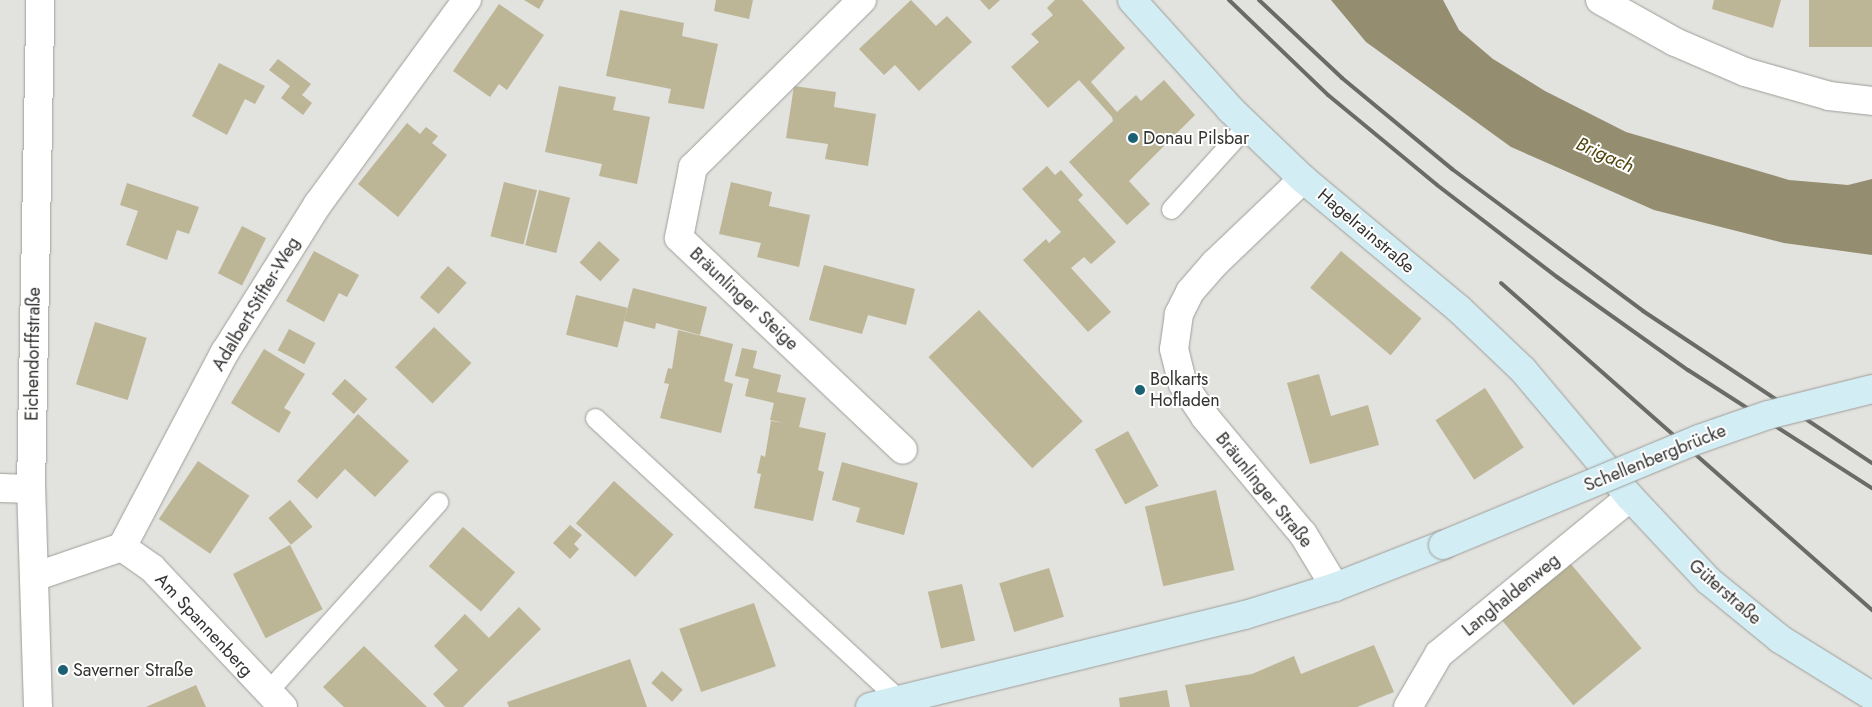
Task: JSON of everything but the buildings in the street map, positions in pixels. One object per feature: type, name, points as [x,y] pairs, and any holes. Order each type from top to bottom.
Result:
[{"type":"main road","name":"Hagelrainstraße","points":[[1132,0],[1247,125],[1303,179],[1459,308],[1523,370],[1601,462]]},
{"type":"main road","name":"Schellenbergbrücke","points":[[1335,586],[1443,545],[1699,439],[1768,415],[1872,389]]},
{"type":"main road","name":"Güterstraße","points":[[1601,462],[1630,497],[1709,582],[1780,639],[1872,696]]},
{"type":"main road","points":[[870,707],[1236,617],[1335,586]]},
{"type":"street","name":"Eichendorffstraße","points":[[38,707],[30,489],[40,0]]},
{"type":"street","name":"Adalbert-Stifter-Weg","points":[[122,547],[225,352],[318,204],[467,0]]},
{"type":"street","name":"Bräunlinger Steige","points":[[862,0],[693,167],[679,238],[903,450]]},
{"type":"street","points":[[1600,0],[1675,42],[1745,72],[1828,96],[1872,101]]},
{"type":"street","name":"Bräunlinger Straße","points":[[1303,179],[1215,264],[1190,292],[1179,314],[1174,349],[1183,384],[1205,417],[1302,534],[1335,586]]},
{"type":"street","points":[[0,488],[30,489]]},
{"type":"street","name":"Langhaldenweg","points":[[1408,707],[1439,654],[1630,497]]},
{"type":"street","points":[[34,577],[122,547]]},
{"type":"street","name":"Am Spannenberg","points":[[122,547],[152,568],[275,700]]},
{"type":"lane","points":[[1171,209],[1247,125]]},
{"type":"lane","points":[[595,418],[898,700]]},
{"type":"lane","points":[[275,700],[438,502]]},
{"type":"water","name":"Brigach","points":[[1331,0],[1443,0],[1459,30],[1493,59],[1545,91],[1626,132],[1789,180],[1848,185],[1872,179],[1872,255],[1784,243],[1654,210],[1511,147],[1366,42]]},
{"type":"railway","points":[[1229,0],[1328,95],[1437,185],[1557,277],[1688,370],[1872,488]]},
{"type":"railway","points":[[1259,0],[1342,78],[1452,169],[1643,311],[1872,463]]},
{"type":"railway","points":[[1501,283],[1872,610]]},
{"type":"place","name":"Donau Pilsbar","points":[[1133,138]]},
{"type":"place","name":"Bolkarts Hofladen","points":[[1140,390]]},
{"type":"place","name":"Saverner Straße","points":[[63,670]]}]
